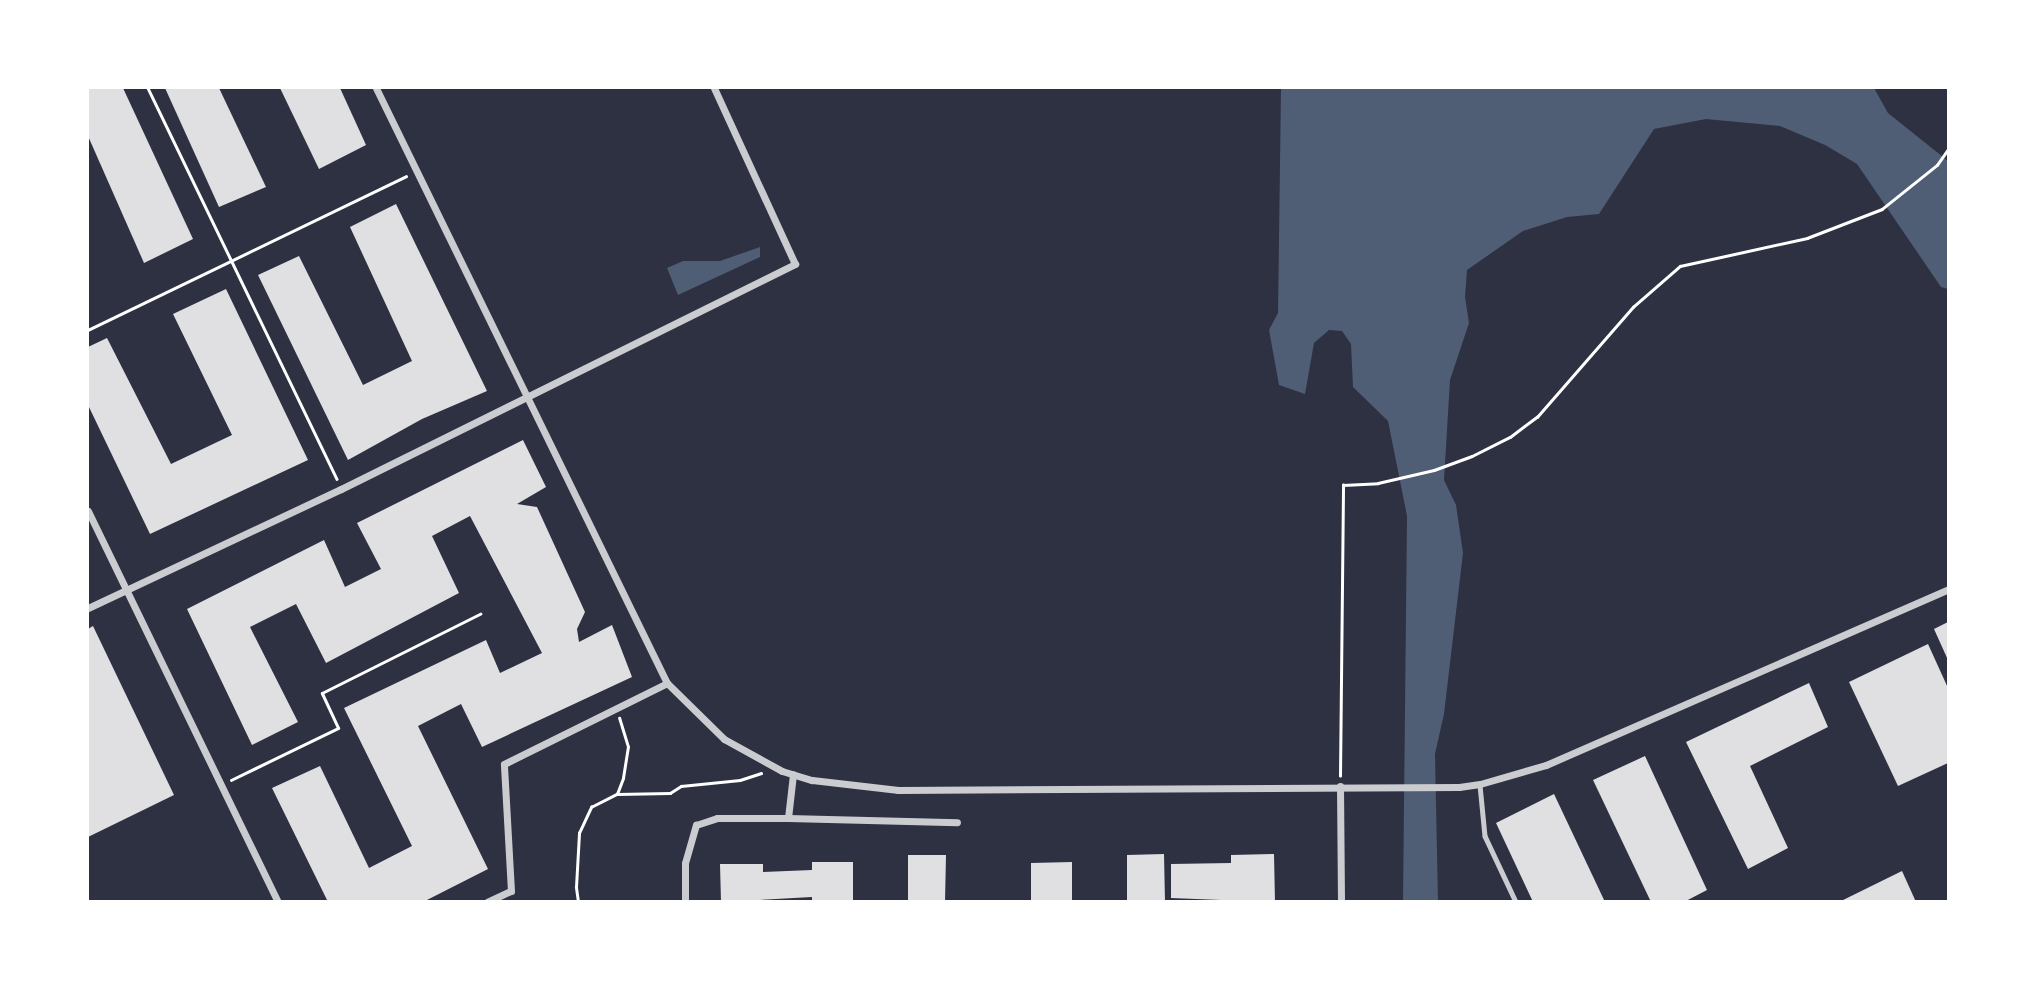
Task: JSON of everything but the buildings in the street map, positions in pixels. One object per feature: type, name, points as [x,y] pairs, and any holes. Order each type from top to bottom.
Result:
[{"type":"street","points":[[376,88],[667,682],[724,739],[773,767],[793,774],[850,785],[898,790],[1340,786],[1376,788],[1459,787],[1480,784],[1546,765],[1948,589]]},
{"type":"street","points":[[88,608],[341,489],[795,264],[714,88]]},
{"type":"street","points":[[88,511],[278,901]]},
{"type":"street","points":[[487,901],[511,891],[504,764],[667,682]]},
{"type":"street","points":[[788,818],[793,774]]},
{"type":"street","points":[[1340,786],[1340,901]]},
{"type":"street","points":[[685,901],[685,863],[696,825],[717,818],[957,822]]},
{"type":"lane","points":[[1480,784],[1485,836],[1516,901]]},
{"type":"path","points":[[148,88],[341,489]]},
{"type":"path","points":[[1340,786],[1343,485],[1378,483],[1450,464],[1510,437],[1537,417],[1633,307],[1680,266],[1807,238],[1882,209],[1937,165],[1948,149]]},
{"type":"path","points":[[88,330],[416,171]]},
{"type":"path","points":[[221,785],[338,728],[322,693],[480,614]]},
{"type":"path","points":[[613,709],[623,723],[628,747],[617,794]]},
{"type":"path","points":[[578,901],[576,887],[579,833],[591,807],[617,794],[670,793],[695,783],[751,777],[773,767]]},
{"type":"water","points":[[1281,88],[1874,88],[1888,113],[1948,161],[1948,289],[1941,287],[1857,164],[1825,145],[1780,126],[1706,119],[1654,129],[1599,214],[1567,217],[1523,231],[1467,270],[1465,297],[1469,323],[1450,380],[1444,480],[1456,505],[1463,553],[1444,714],[1435,754],[1438,901],[1403,901],[1407,516],[1388,421],[1353,387],[1351,344],[1342,331],[1329,330],[1314,343],[1305,394],[1279,385],[1269,330],[1278,313]]},
{"type":"water","points":[[760,247],[760,257],[678,295],[667,268],[683,261],[720,261]]}]
